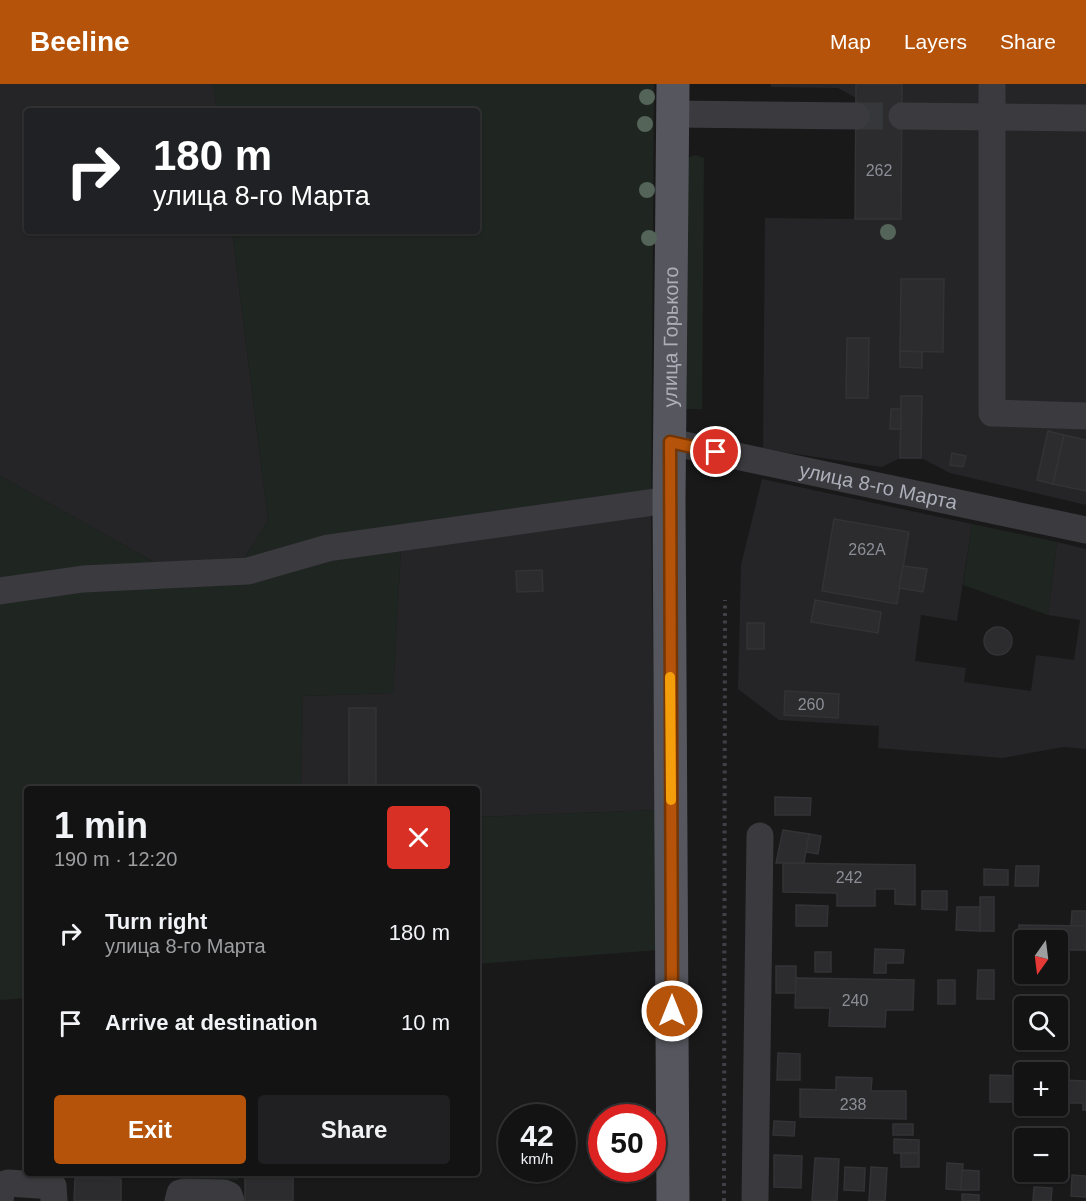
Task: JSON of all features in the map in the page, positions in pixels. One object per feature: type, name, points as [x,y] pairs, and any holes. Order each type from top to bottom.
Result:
[{"type":"main road","name":"улица Горького","points":[[673,99],[669,500],[673,1201]]},
{"type":"street","points":[[992,84],[992,413],[1086,416]]},
{"type":"street","points":[[673,99],[856,116]]},
{"type":"street","points":[[902,116],[1086,118]]},
{"type":"street","name":"улица 8-го Марта","points":[[670,442],[1086,530]]},
{"type":"street","points":[[0,591],[83,579],[248,571],[328,548],[669,500]]},
{"type":"street","points":[[755,1201],[760,836]]},
{"type":"street","points":[[0,1201],[2,1185],[8,1183],[53,1186],[54,1201]]},
{"type":"street","points":[[178,1201],[180,1193],[184,1192],[224,1193],[229,1195],[231,1201]]},
{"type":"path","points":[[724,1201],[725,600]]},
{"type":"shaded area","points":[[0,84],[213,84],[217,108],[24,108],[24,234],[232,234],[268,521],[245,557],[158,564],[0,476]]},
{"type":"shaded area","points":[[213,84],[654,84],[651,512],[401,549],[393,693],[303,696],[301,786],[24,786],[24,998],[0,1000],[0,476],[158,564],[245,557],[268,521],[232,234],[480,234],[480,108],[217,108]]},
{"type":"shaded area","points":[[771,84],[1086,84],[1086,505],[950,473],[921,458],[900,458],[882,467],[763,449],[765,218],[855,219],[856,98],[838,88],[771,87]]},
{"type":"shaded area","points":[[696,155],[704,158],[702,409],[686,409],[687,158]]},
{"type":"shaded area","points":[[762,479],[972,524],[957,621],[921,615],[915,661],[966,668],[964,682],[1031,691],[1036,655],[1074,660],[1080,620],[1048,615],[1057,542],[1086,549],[1086,749],[1063,747],[1003,758],[878,748],[879,726],[779,720],[738,689],[741,565]]},
{"type":"shaded area","points":[[651,512],[655,810],[480,817],[480,786],[301,786],[303,696],[393,693],[401,549]]},
{"type":"shaded area","points":[[972,524],[1057,542],[1048,615],[963,585]]},
{"type":"shaded area","points":[[655,810],[659,950],[480,964],[480,817]]},
{"type":"shaded area","points":[[172,1176],[238,1176],[238,1180],[172,1178]]},
{"type":"building","points":[[856,84],[902,84],[901,219],[855,219]]},
{"type":"building","points":[[901,279],[944,279],[943,352],[900,351]]},
{"type":"building","points":[[847,338],[869,338],[868,398],[846,398]]},
{"type":"building","points":[[900,351],[922,352],[922,368],[900,367]]},
{"type":"building","points":[[901,396],[922,396],[921,458],[900,458]]},
{"type":"building","points":[[891,409],[901,409],[901,429],[890,429]]},
{"type":"building","points":[[1048,431],[1064,435],[1053,484],[1037,480]]},
{"type":"building","points":[[1064,435],[1086,440],[1086,491],[1053,484]]},
{"type":"building","points":[[952,453],[966,456],[963,467],[950,465]]},
{"type":"building","points":[[834,519],[909,532],[897,604],[822,591]]},
{"type":"building","points":[[903,566],[927,569],[923,592],[899,588]]},
{"type":"building","points":[[542,570],[543,591],[517,592],[516,571]]},
{"type":"building","points":[[815,600],[881,612],[878,633],[811,622]]},
{"type":"building","points":[[747,623],[764,623],[764,649],[747,649]]},
{"type":"building","points":[[998,627],[1008,631],[1012,641],[1008,651],[998,655],[988,651],[984,641],[988,631]]},
{"type":"building","points":[[785,691],[839,694],[838,718],[784,715]]},
{"type":"building","points":[[349,708],[376,708],[376,786],[349,786]]},
{"type":"building","points":[[775,797],[811,798],[810,815],[775,815]]},
{"type":"building","points":[[783,830],[809,834],[804,863],[776,863]]},
{"type":"building","points":[[809,834],[821,836],[818,854],[806,852]]},
{"type":"building","points":[[783,863],[915,865],[915,905],[895,904],[895,889],[875,889],[875,906],[837,906],[837,893],[783,892]]},
{"type":"building","points":[[1016,866],[1039,866],[1038,886],[1015,886]]},
{"type":"building","points":[[984,869],[1008,870],[1008,885],[984,885]]},
{"type":"building","points":[[922,891],[947,891],[947,910],[922,909]]},
{"type":"building","points":[[980,897],[994,897],[994,931],[980,931]]},
{"type":"building","points":[[796,905],[828,906],[827,926],[796,926]]},
{"type":"building","points":[[957,907],[980,907],[980,931],[956,930]]},
{"type":"building","points":[[1072,911],[1086,911],[1086,926],[1071,926]]},
{"type":"building","points":[[1019,925],[1086,926],[1086,950],[1068,950],[1068,930],[1019,930]]},
{"type":"building","points":[[875,949],[904,950],[903,963],[886,963],[886,973],[874,973]]},
{"type":"building","points":[[815,952],[831,952],[831,972],[815,972]]},
{"type":"building","points":[[776,966],[796,966],[796,993],[776,993]]},
{"type":"building","points":[[978,970],[994,970],[994,999],[977,999]]},
{"type":"building","points":[[796,978],[914,980],[913,1010],[886,1010],[885,1027],[829,1026],[830,1008],[795,1008]]},
{"type":"building","points":[[938,980],[955,980],[955,1004],[938,1004]]},
{"type":"building","points":[[778,1053],[800,1054],[800,1080],[777,1080]]},
{"type":"building","points":[[990,1075],[1014,1076],[1014,1102],[990,1102]]},
{"type":"building","points":[[836,1077],[872,1078],[871,1091],[906,1091],[906,1119],[800,1117],[800,1089],[836,1090]]},
{"type":"building","points":[[1068,1080],[1086,1081],[1086,1110],[1083,1110],[1083,1103],[1068,1103]]},
{"type":"building","points":[[774,1121],[795,1122],[794,1136],[773,1135]]},
{"type":"building","points":[[893,1124],[913,1124],[913,1135],[893,1135]]},
{"type":"building","points":[[894,1139],[919,1140],[919,1153],[894,1153]]},
{"type":"building","points":[[901,1153],[919,1153],[919,1167],[901,1167]]},
{"type":"building","points":[[774,1155],[802,1156],[801,1188],[774,1187]]},
{"type":"building","points":[[815,1158],[839,1159],[837,1201],[812,1201]]},
{"type":"building","points":[[947,1163],[963,1164],[961,1190],[946,1189]]},
{"type":"building","points":[[845,1167],[865,1168],[864,1191],[844,1190]]},
{"type":"building","points":[[871,1167],[887,1168],[885,1201],[869,1201]]},
{"type":"building","points":[[962,1170],[979,1171],[979,1190],[961,1190]]},
{"type":"building","points":[[1072,1175],[1086,1176],[1086,1197],[1071,1196]]},
{"type":"building","points":[[245,1176],[293,1176],[293,1201],[245,1201]]},
{"type":"building","points":[[75,1178],[121,1179],[121,1201],[74,1201]]},
{"type":"building","points":[[1034,1187],[1052,1188],[1051,1201],[1033,1201]]},
{"type":"building","points":[[962,1194],[979,1195],[979,1201],[962,1201]]},
{"type":"tunnel","points":[[856,116],[902,116]]},
{"type":"slow traffic","points":[[670,677],[671,800]]},
{"type":"route","points":[[672,1011],[670,442],[716,452]]}]
